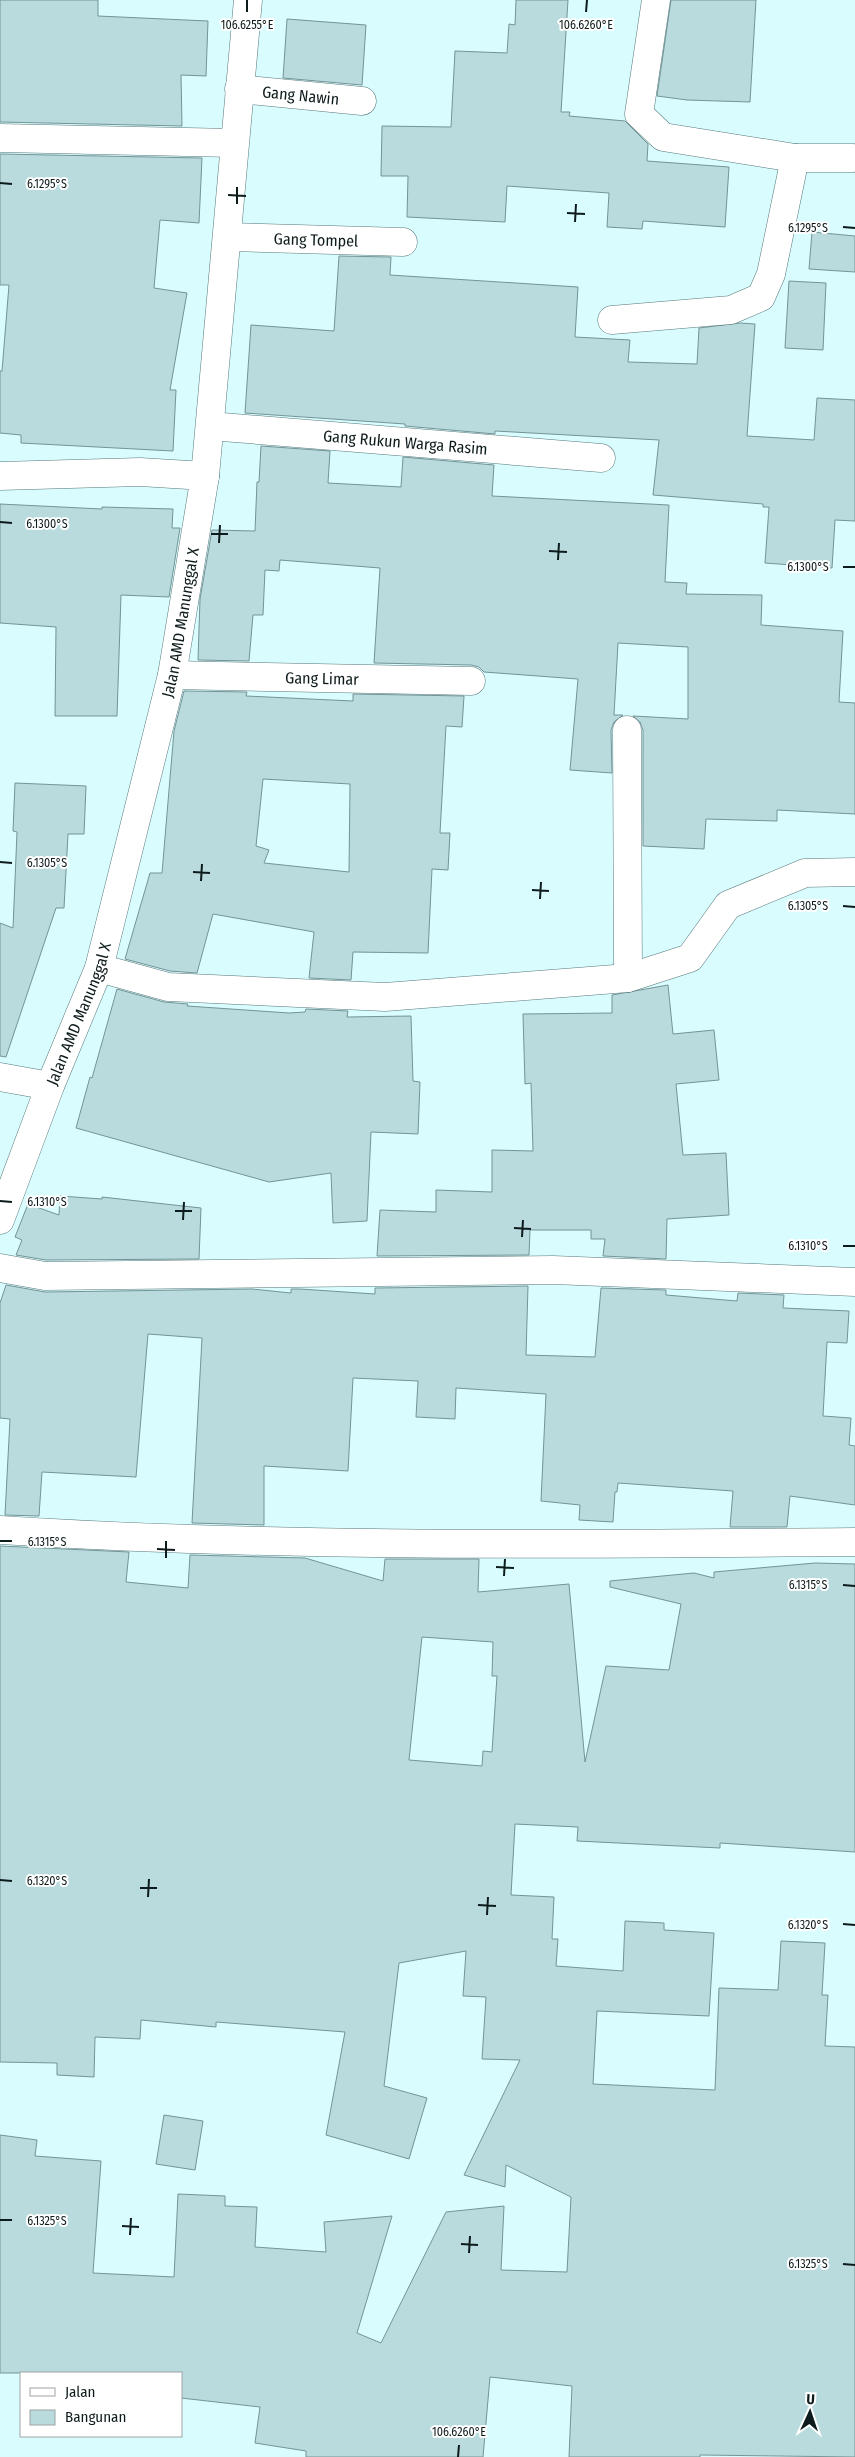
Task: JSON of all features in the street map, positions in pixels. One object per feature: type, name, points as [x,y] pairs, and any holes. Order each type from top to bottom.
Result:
[{"type":"street","name":"Jalan AMD Manunggal X","points":[[0,1220],[50,1086],[99,968],[172,675],[205,476],[248,0]]},
{"type":"street","points":[[656,0],[640,114],[663,137],[795,158],[852,158]]},
{"type":"street","name":"Gang Nawin","points":[[239,89],[362,101]]},
{"type":"street","points":[[0,138],[234,143]]},
{"type":"street","points":[[612,320],[731,310],[761,297],[771,274],[795,158]]},
{"type":"street","name":"Gang Tompel","points":[[228,237],[403,242]]},
{"type":"street","name":"Gang Rukun Warga Rasim","points":[[210,426],[601,458]]},
{"type":"street","points":[[0,476],[140,472],[205,476]]},
{"type":"street","name":"Gang Limar","points":[[172,675],[471,681]]},
{"type":"street","points":[[627,730],[628,978]]},
{"type":"street","points":[[99,968],[168,987],[385,997],[628,978],[690,958],[728,905],[805,873],[855,872]]},
{"type":"street","points":[[0,1077],[50,1086]]},
{"type":"street","points":[[0,1268],[45,1276],[553,1270],[855,1282]]},
{"type":"street","points":[[0,1530],[119,1538],[249,1541],[855,1542]]},
{"type":"building","points":[[0,0],[98,0],[98,16],[208,21],[206,76],[181,75],[182,126],[0,122]]},
{"type":"building","points":[[516,0],[568,0],[561,112],[570,112],[569,116],[625,121],[648,144],[647,161],[729,167],[725,227],[643,221],[642,229],[607,227],[609,193],[507,186],[505,222],[407,217],[408,176],[381,176],[382,126],[451,127],[455,51],[507,53],[509,24],[515,25]]},
{"type":"building","points":[[671,0],[756,0],[750,102],[687,100],[657,96]]},
{"type":"building","points":[[287,19],[366,25],[362,85],[283,78]]},
{"type":"building","points":[[0,154],[202,158],[199,223],[160,220],[154,288],[187,293],[170,390],[176,390],[173,451],[21,443],[21,435],[0,433],[0,371],[2,371],[9,285],[0,285]]},
{"type":"building","points":[[812,232],[855,236],[855,272],[809,269]]},
{"type":"building","points":[[339,256],[391,257],[390,275],[578,287],[575,337],[630,340],[628,362],[697,364],[699,328],[740,323],[755,324],[747,436],[814,440],[817,398],[855,400],[855,521],[835,520],[832,568],[765,563],[769,507],[763,507],[763,504],[653,495],[659,440],[495,431],[495,434],[405,426],[405,424],[245,413],[251,325],[334,331]]},
{"type":"building","points":[[789,281],[826,283],[823,350],[785,348]]},
{"type":"building","points":[[261,446],[330,451],[328,483],[401,487],[403,457],[494,465],[492,496],[669,505],[665,582],[687,583],[686,594],[762,595],[761,625],[843,631],[839,702],[855,703],[855,814],[777,810],[777,821],[706,819],[704,849],[643,846],[643,730],[640,722],[633,716],[688,719],[688,647],[618,643],[614,715],[623,715],[614,722],[611,730],[612,773],[570,770],[578,679],[484,672],[479,667],[471,665],[374,663],[380,568],[280,560],[279,571],[265,570],[263,615],[253,615],[249,661],[198,660],[200,599],[212,530],[255,531]]},
{"type":"building","points":[[0,504],[102,509],[102,507],[173,509],[172,528],[180,528],[169,597],[121,595],[117,716],[55,716],[56,627],[0,623]]},
{"type":"building","points":[[184,691],[247,692],[246,696],[353,701],[353,694],[464,696],[462,727],[446,726],[440,833],[450,833],[448,870],[432,869],[428,953],[353,952],[351,980],[309,978],[314,932],[213,914],[197,973],[170,971],[125,959],[150,873],[162,873],[174,731]],"holes":[[[263,779],[350,784],[349,872],[264,863],[269,850],[256,846]]]},
{"type":"building","points":[[15,783],[86,786],[84,834],[68,834],[64,908],[56,908],[6,1057],[0,1056],[0,923],[13,928],[17,832],[13,831]]},
{"type":"building","points":[[668,985],[673,1034],[714,1030],[719,1080],[676,1084],[683,1155],[726,1153],[729,1215],[667,1219],[666,1259],[603,1256],[605,1239],[591,1239],[591,1230],[530,1230],[529,1255],[377,1256],[380,1210],[436,1212],[436,1190],[492,1192],[492,1150],[533,1151],[531,1083],[525,1084],[523,1014],[612,1013],[612,995]]},
{"type":"building","points":[[117,989],[164,1002],[188,1004],[187,1006],[289,1013],[305,1012],[306,1009],[348,1011],[347,1017],[411,1016],[413,1081],[420,1082],[418,1134],[371,1132],[367,1221],[333,1223],[331,1173],[269,1182],[76,1128]]},
{"type":"building","points":[[60,1196],[102,1199],[102,1197],[201,1208],[199,1259],[46,1260],[16,1255],[22,1240],[15,1237],[28,1204],[59,1215]]},
{"type":"building","points":[[6,1285],[45,1292],[252,1289],[291,1293],[291,1289],[300,1289],[375,1294],[375,1288],[528,1286],[526,1355],[595,1357],[601,1288],[666,1290],[666,1295],[737,1301],[738,1293],[784,1295],[783,1308],[849,1311],[847,1343],[827,1342],[823,1416],[851,1418],[849,1445],[855,1446],[855,1505],[790,1496],[787,1527],[730,1527],[733,1491],[618,1483],[617,1492],[615,1492],[613,1522],[579,1520],[580,1505],[541,1501],[546,1394],[456,1388],[455,1419],[416,1417],[418,1381],[353,1378],[348,1471],[264,1466],[264,1525],[192,1523],[202,1338],[148,1334],[136,1477],[42,1472],[39,1516],[5,1515],[10,1419],[0,1418],[0,1303]]},
{"type":"building","points":[[0,1546],[129,1552],[126,1582],[188,1588],[190,1555],[305,1558],[383,1581],[385,1559],[479,1559],[478,1592],[569,1584],[585,1762],[606,1666],[669,1670],[681,1604],[610,1587],[610,1581],[694,1573],[714,1578],[714,1572],[815,1563],[855,1564],[855,1852],[720,1843],[720,1848],[577,1841],[578,1827],[515,1824],[511,1895],[554,1897],[552,1939],[558,1939],[556,1966],[623,1971],[625,1921],[664,1923],[664,1930],[714,1933],[709,2016],[597,2011],[593,2084],[715,2090],[719,1988],[778,1990],[781,1941],[825,1943],[822,1995],[828,1995],[825,2046],[855,2047],[855,2457],[700,2455],[700,2457],[569,2457],[572,2386],[490,2377],[483,2457],[306,2457],[306,2451],[255,2443],[260,2407],[182,2398],[182,2372],[0,2373],[0,2135],[37,2140],[35,2156],[101,2161],[93,2273],[174,2277],[178,2194],[225,2196],[225,2206],[257,2207],[255,2247],[326,2252],[324,2222],[392,2216],[357,2333],[381,2343],[446,2212],[504,2206],[501,2270],[567,2272],[571,2197],[506,2165],[505,2187],[464,2175],[520,2060],[482,2059],[486,1997],[463,1996],[466,1951],[399,1963],[384,2086],[427,2098],[409,2159],[326,2135],[345,2032],[216,2022],[216,2027],[141,2020],[140,2039],[95,2037],[94,2077],[57,2075],[57,2063],[0,2062]],"holes":[[[422,1637],[493,1642],[492,1676],[497,1676],[492,1752],[483,1751],[482,1766],[409,1760]]]},
{"type":"building","points":[[164,2115],[203,2121],[195,2170],[156,2164]]}]
